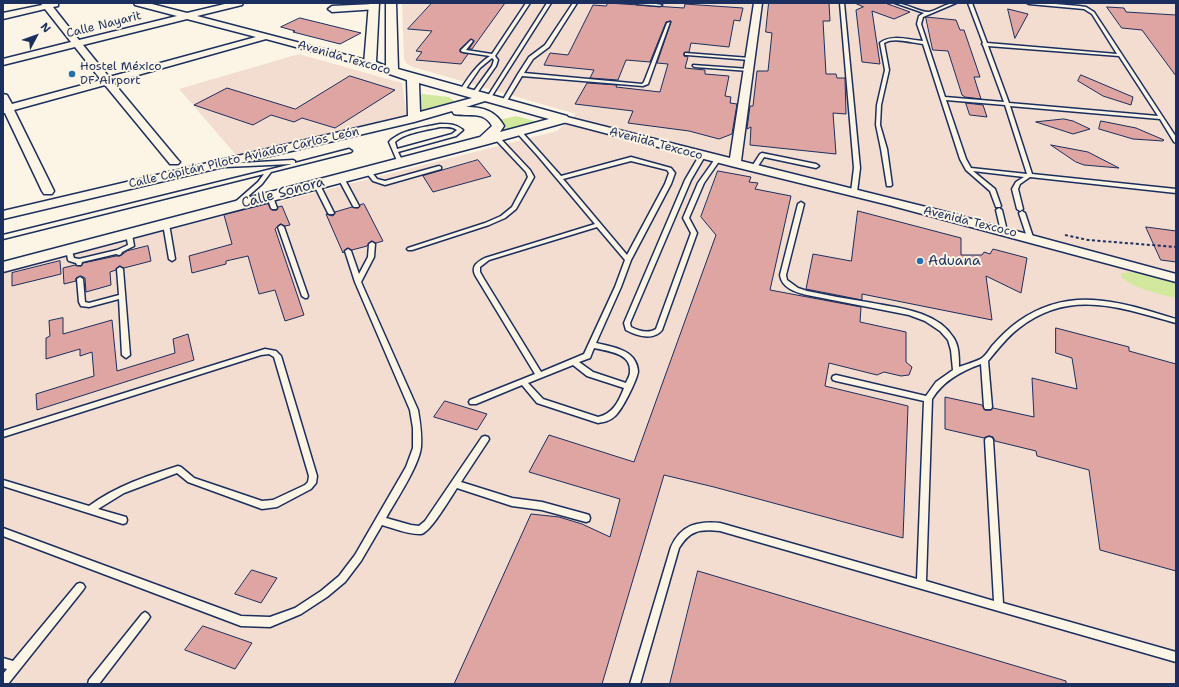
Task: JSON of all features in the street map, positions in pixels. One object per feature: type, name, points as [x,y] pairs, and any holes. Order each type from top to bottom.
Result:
[{"type":"street","name":"Avenida Texcoco","points":[[138,3],[370,64],[461,92],[717,160],[854,192],[1176,278]]},
{"type":"street","name":"Calle Nayarit","points":[[3,62],[239,3]]},
{"type":"street","points":[[391,3],[392,71]]},
{"type":"street","points":[[735,164],[758,3]]},
{"type":"street","points":[[3,16],[50,4],[78,44],[107,81],[174,162]]},
{"type":"street","points":[[332,9],[374,5],[370,64]]},
{"type":"street","points":[[6,109],[265,36]]},
{"type":"street","points":[[413,78],[414,118]]},
{"type":"street","points":[[3,97],[6,109],[48,191]]},
{"type":"street","name":"Calle Capitán Piloto Aviador Carlos León","points":[[3,215],[202,167],[433,114],[482,97]]},
{"type":"street","points":[[433,114],[470,110],[486,113],[492,117],[498,126],[492,134],[482,142]]},
{"type":"street","name":"Calle Sonora","points":[[3,267],[232,207],[272,202],[317,185],[368,171],[398,157],[482,142],[563,119]]},
{"type":"lane","points":[[461,92],[477,68],[486,60],[494,56],[528,3]]},
{"type":"lane","points":[[482,97],[550,3]]},
{"type":"lane","points":[[502,103],[531,58],[547,46],[575,3]]},
{"type":"lane","points":[[637,3],[660,5]]},
{"type":"lane","points":[[842,3],[857,168],[854,192]]},
{"type":"lane","points":[[897,3],[927,13]]},
{"type":"lane","points":[[954,3],[927,13],[919,20],[925,43],[963,159],[968,170],[993,190],[1004,231]]},
{"type":"lane","points":[[970,3],[1007,104],[1030,175]]},
{"type":"lane","points":[[1029,3],[1079,7],[1090,10],[1176,141]]},
{"type":"lane","points":[[520,74],[643,85],[646,83],[669,23]]},
{"type":"lane","points":[[889,185],[884,149],[878,125],[879,105],[887,70],[882,43],[885,40],[891,40],[925,43]]},
{"type":"lane","points":[[471,41],[462,51],[494,56]]},
{"type":"lane","points":[[984,44],[1119,55]]},
{"type":"lane","points":[[688,54],[750,59]]},
{"type":"lane","points":[[482,97],[496,60],[494,56]]},
{"type":"lane","points":[[695,66],[749,70]]},
{"type":"lane","points":[[943,98],[1160,118]]},
{"type":"lane","points":[[446,124],[456,125],[460,130],[454,135],[398,157],[392,142],[394,138],[446,124]]},
{"type":"lane","points":[[518,132],[560,178],[628,260]]},
{"type":"lane","points":[[410,249],[488,224],[503,217],[514,208],[531,177],[528,171],[497,138]]},
{"type":"lane","points":[[3,237],[349,151]]},
{"type":"lane","points":[[754,168],[762,155],[816,166]]},
{"type":"lane","points":[[673,215],[686,218],[694,233],[660,330],[654,334],[646,335],[635,332],[628,328],[627,322],[688,180],[702,156]]},
{"type":"lane","points":[[473,402],[587,356],[618,287],[628,260],[668,184],[672,173],[669,169],[631,159],[560,178]]},
{"type":"lane","points":[[686,218],[701,183],[717,160]]},
{"type":"lane","points":[[202,167],[231,164],[305,162]]},
{"type":"lane","points":[[368,171],[375,180],[385,183],[439,168]]},
{"type":"lane","points":[[968,170],[1030,175],[1176,191]]},
{"type":"lane","points":[[232,207],[243,200],[257,186],[268,171]]},
{"type":"lane","points":[[1030,175],[1018,183],[1015,189],[1030,238]]},
{"type":"lane","points":[[341,178],[356,206]]},
{"type":"lane","points":[[688,180],[701,183]]},
{"type":"lane","points":[[317,185],[331,213]]},
{"type":"lane","points":[[801,204],[783,275],[784,281],[796,290],[807,293],[910,313],[922,317],[943,330],[951,340],[956,370]]},
{"type":"lane","points":[[166,224],[172,259]]},
{"type":"lane","points":[[539,375],[476,271],[476,267],[478,264],[487,259],[598,225]]},
{"type":"lane","points":[[281,227],[305,296]]},
{"type":"lane","points":[[70,249],[71,260],[79,262],[119,252],[131,246],[129,234]]},
{"type":"lane","points":[[358,282],[371,258],[372,244]]},
{"type":"lane","points":[[3,532],[241,621],[270,622],[298,611],[324,594],[342,579],[358,558],[410,468],[417,448],[417,428],[414,410],[358,282],[348,251]]},
{"type":"lane","points":[[120,269],[126,355]]},
{"type":"lane","points":[[80,279],[83,304],[89,305],[122,296]]},
{"type":"lane","points":[[921,584],[928,399],[941,381],[956,370],[984,360],[1020,323],[1037,312],[1056,304],[1073,301],[1108,304],[1130,308],[1176,321]]},
{"type":"lane","points":[[523,382],[540,401],[598,420],[605,420],[613,416],[634,373],[634,367],[632,362],[622,353],[593,345]]},
{"type":"lane","points":[[3,434],[260,353],[274,353],[277,356],[313,476],[312,483],[308,487],[274,504],[262,505],[191,480],[178,468],[116,492],[102,500],[90,510]]},
{"type":"lane","points":[[984,360],[988,407]]},
{"type":"lane","points":[[574,362],[590,374],[628,387]]},
{"type":"lane","points":[[836,378],[928,399]]},
{"type":"lane","points":[[380,520],[411,529],[421,530],[428,524],[485,439]]},
{"type":"lane","points":[[989,440],[999,607]]},
{"type":"lane","points":[[3,483],[123,520]]},
{"type":"lane","points":[[456,484],[512,502],[542,506],[586,518]]},
{"type":"lane","points":[[635,684],[675,547],[681,536],[692,528],[705,525],[720,527],[1176,657]]},
{"type":"lane","points":[[3,682],[80,587]]},
{"type":"lane","points":[[93,684],[145,617]]},
{"type":"lane","points":[[3,663],[15,667]]},
{"type":"path","points":[[1088,240],[1176,247]]},
{"type":"shaded area","points":[[402,3],[1176,3],[1176,684],[3,684],[3,272],[557,131],[576,114],[413,67],[406,63],[404,58]]},
{"type":"shaded area","points":[[299,54],[402,83],[407,116],[237,156],[179,89]]},
{"type":"green space","points":[[422,94],[449,97],[454,101],[453,104],[421,114],[419,96]]},
{"type":"green space","points":[[516,116],[535,121],[537,124],[500,133],[501,127],[499,120]]},
{"type":"green space","points":[[1135,272],[1176,283],[1176,298],[1140,288],[1121,277],[1122,273]]},
{"type":"building","points":[[432,3],[505,3],[472,49],[469,49],[474,41],[471,39],[460,49],[460,52],[468,54],[461,64],[416,60],[422,52],[416,51],[432,31],[408,29]]},
{"type":"building","points":[[608,3],[684,8],[685,4],[743,8],[740,21],[734,20],[729,47],[691,43],[689,52],[684,53],[684,56],[688,57],[685,68],[705,70],[705,74],[729,76],[725,96],[731,97],[730,103],[737,104],[732,134],[719,139],[689,131],[628,123],[633,111],[575,104],[587,83],[617,85],[616,87],[660,92],[668,64],[657,63],[671,21],[666,22],[650,62],[626,60],[618,80],[590,78],[594,70],[544,65],[550,53],[568,55],[593,5],[606,6]]},
{"type":"building","points":[[769,3],[829,3],[830,21],[823,21],[826,74],[836,74],[837,78],[845,78],[846,114],[833,113],[836,154],[750,145],[751,127],[747,129],[750,106],[753,106],[757,71],[768,71],[772,33],[766,32]]},
{"type":"building","points":[[855,3],[885,3],[910,12],[894,19],[872,11],[880,64],[862,62],[856,10],[863,7]]},
{"type":"building","points":[[1107,7],[1124,8],[1126,12],[1176,15],[1176,76],[1142,30],[1122,28]]},
{"type":"building","points":[[1008,9],[1028,14],[1015,38]]},
{"type":"building","points":[[926,17],[956,20],[960,30],[964,30],[980,77],[974,77],[981,99],[965,97],[962,95],[948,51],[933,50]]},
{"type":"building","points":[[300,18],[361,33],[340,44],[293,32],[295,31],[281,27]]},
{"type":"building","points":[[1081,75],[1133,97],[1131,105],[1103,96],[1078,81]]},
{"type":"building","points":[[350,76],[395,90],[335,128],[302,118],[294,122],[271,115],[253,125],[194,105],[227,88],[295,109]]},
{"type":"building","points":[[966,103],[983,105],[987,117],[970,115]]},
{"type":"building","points":[[1064,119],[1073,121],[1090,129],[1073,134],[1036,122]]},
{"type":"building","points":[[1101,121],[1136,128],[1164,140],[1133,139],[1099,129]]},
{"type":"building","points":[[1051,145],[1088,152],[1119,168],[1084,165],[1076,162]]},
{"type":"building","points":[[478,160],[491,176],[433,192],[423,176]]},
{"type":"building","points":[[718,171],[751,177],[749,182],[758,183],[755,189],[791,196],[770,290],[861,307],[860,322],[906,332],[906,362],[912,367],[909,375],[901,376],[884,372],[877,375],[829,363],[825,386],[908,406],[903,538],[664,475],[602,684],[454,684],[531,514],[559,517],[582,524],[610,537],[620,499],[529,472],[549,435],[634,462],[716,235],[701,217]]},
{"type":"building","points":[[268,204],[272,210],[277,210],[278,207],[282,206],[290,225],[285,226],[280,224],[275,229],[304,315],[285,321],[275,290],[259,294],[248,256],[226,261],[226,264],[192,273],[189,256],[232,244],[224,215]]},
{"type":"building","points":[[364,204],[383,241],[376,243],[371,241],[367,246],[352,250],[347,248],[343,253],[326,214],[333,216],[335,212],[352,207],[358,208],[360,205]]},
{"type":"building","points":[[858,211],[961,238],[961,255],[982,255],[984,252],[990,254],[993,249],[1027,258],[1021,293],[986,276],[992,320],[862,294],[862,300],[806,289],[813,254],[851,261]]},
{"type":"building","points":[[1146,227],[1176,231],[1176,262],[1161,260]]},
{"type":"building","points":[[148,246],[151,261],[124,268],[119,266],[116,270],[110,272],[111,285],[86,292],[85,278],[81,276],[76,278],[76,281],[64,284],[63,268],[75,265],[81,266],[83,263],[120,256],[127,251]]},
{"type":"building","points":[[60,261],[61,274],[12,286],[12,273]]},
{"type":"building","points":[[63,318],[63,334],[112,320],[117,371],[175,353],[173,339],[188,334],[194,360],[37,410],[36,394],[94,376],[92,352],[80,356],[80,349],[46,359],[46,338],[50,336],[49,321]]},
{"type":"building","points":[[1056,328],[1129,347],[1129,351],[1176,364],[1176,571],[1100,550],[1089,470],[1037,456],[1036,451],[995,441],[993,437],[989,436],[984,438],[945,429],[945,397],[982,405],[985,410],[991,410],[993,408],[1034,417],[1032,378],[1077,389],[1072,358],[1056,353]]},
{"type":"building","points":[[445,401],[487,414],[477,430],[434,417]]},
{"type":"building","points":[[252,570],[277,578],[261,603],[235,594]]},
{"type":"building","points":[[698,571],[1066,681],[1066,684],[670,684]]},
{"type":"building","points":[[203,626],[252,643],[235,669],[185,650]]},
{"type":"place","name":"Hostel México DF Airport","points":[[72,74]]},
{"type":"place","name":"Aduana","points":[[920,261]]}]
